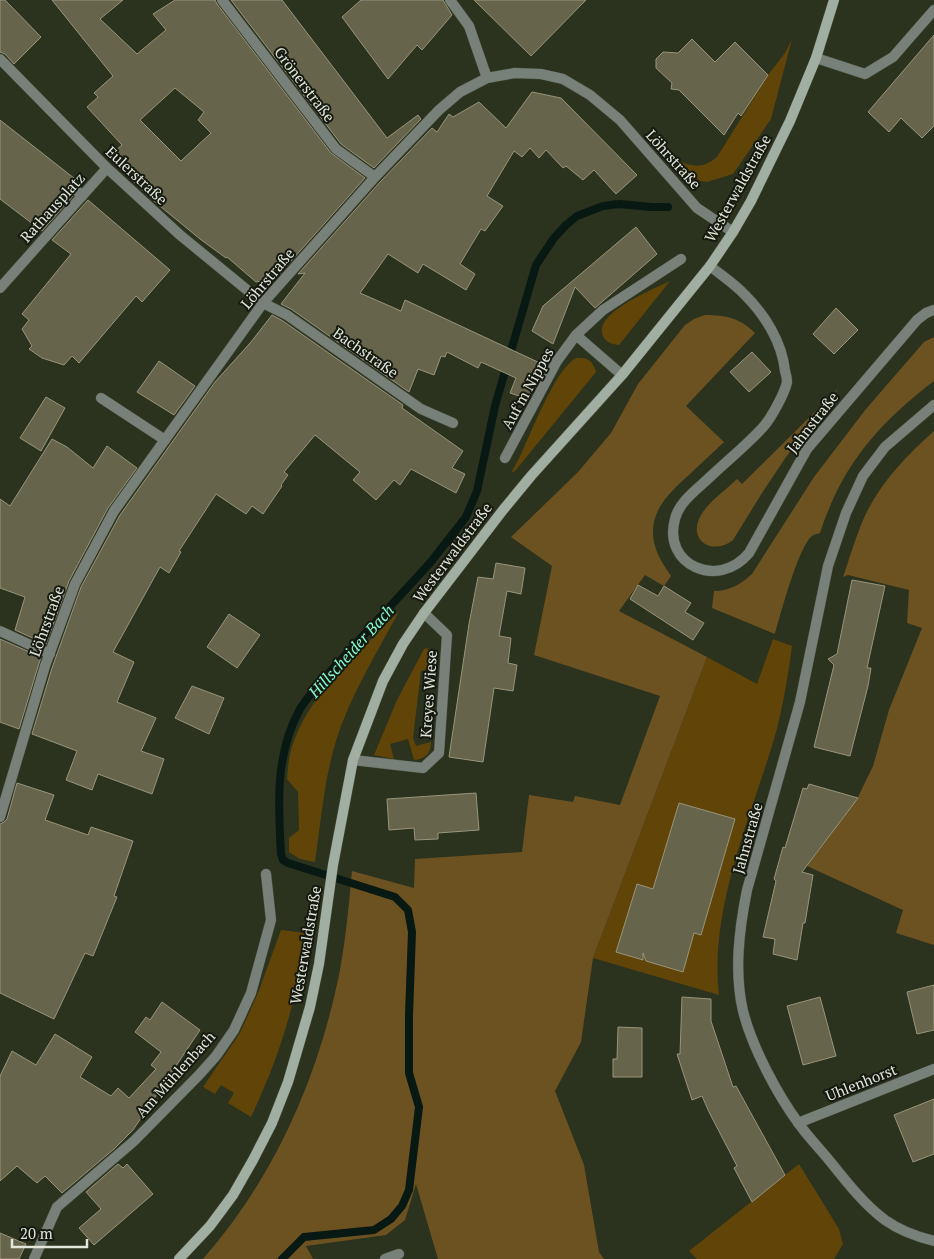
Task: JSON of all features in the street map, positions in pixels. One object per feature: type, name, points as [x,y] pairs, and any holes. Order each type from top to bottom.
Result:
[{"type":"main road","name":"Westerwaldstraße","points":[[179,1259],[210,1226],[233,1195],[254,1160],[272,1123],[288,1082],[310,1007],[319,964],[333,865],[353,760],[383,681],[403,644],[424,613],[502,510],[622,375],[710,266],[751,201],[790,122],[816,58],[834,0]]},
{"type":"street","name":"Grönerstraße","points":[[222,0],[336,149],[375,177]]},
{"type":"street","points":[[450,0],[469,26],[487,78]]},
{"type":"street","points":[[816,58],[865,74],[893,57],[934,10]]},
{"type":"street","name":"Eulerstraße","points":[[0,59],[107,168],[180,235],[263,302]]},
{"type":"street","name":"Löhrstraße","points":[[0,817],[50,654],[75,584],[114,511],[263,302],[375,177],[439,110],[460,92],[487,78],[515,73],[540,74],[563,79],[590,95],[620,120],[698,208],[732,232]]},
{"type":"street","name":"Rathausplatz","points":[[0,288],[107,168]]},
{"type":"street","points":[[74,188],[82,196]]},
{"type":"street","name":"Auf'm Nippes","points":[[505,458],[557,361],[576,335],[603,310],[681,259]]},
{"type":"street","name":"Jahnstraße","points":[[710,266],[745,295],[773,332],[784,355],[787,382],[776,408],[764,426],[687,499],[675,516],[673,538],[678,551],[686,561],[707,571],[726,570],[742,561],[749,553],[807,449],[917,320],[934,310]]},
{"type":"street","name":"Bachstraße","points":[[263,302],[287,315],[421,409],[453,422]]},
{"type":"street","points":[[576,335],[622,375]]},
{"type":"street","points":[[101,398],[165,440]]},
{"type":"street","name":"Jahnstraße","points":[[934,405],[885,447],[863,476],[846,512],[828,566],[800,702],[741,921],[739,986],[743,1011],[751,1037],[798,1124],[856,1194],[886,1221],[918,1237],[934,1241]]},
{"type":"street","name":"Kreyes Wiese","points":[[353,760],[423,768],[440,753],[447,635],[424,613]]},
{"type":"street","points":[[0,631],[50,654]]},
{"type":"street","name":"Am Mühlenbach","points":[[34,1259],[57,1207],[141,1134],[216,1056],[234,1030],[251,993],[271,920],[266,874]]},
{"type":"street","name":"Uhlenhorst","points":[[798,1124],[934,1069]]},
{"type":"street","points":[[385,1259],[400,1254]]},
{"type":"shaded area","points":[[792,39],[771,119],[733,174],[707,182],[700,181],[678,160],[698,166],[708,163],[717,157],[768,75],[785,53]]},
{"type":"shaded area","points":[[670,281],[619,345],[604,339],[602,333],[603,325],[618,309],[640,295]]},
{"type":"shaded area","points":[[705,315],[732,318],[744,324],[755,333],[686,406],[724,442],[667,496],[657,514],[653,534],[655,546],[671,576],[664,586],[645,575],[619,611],[707,657],[593,958],[581,1042],[555,1091],[584,1165],[599,1252],[604,1259],[438,1259],[416,1184],[405,1220],[386,1235],[306,1246],[313,1259],[203,1259],[252,1194],[291,1124],[306,1086],[320,1048],[340,970],[346,933],[352,871],[414,888],[415,859],[522,852],[529,795],[573,802],[575,796],[620,805],[660,696],[534,655],[552,566],[511,537],[578,472],[611,433],[638,384],[685,325]]},
{"type":"shaded area","points":[[934,337],[934,381],[879,430],[851,466],[839,487],[820,533],[813,535],[802,552],[775,634],[712,608],[714,591],[725,590],[735,586],[752,574],[814,477],[866,409],[924,342]]},
{"type":"shaded area","points":[[576,358],[583,358],[589,361],[596,372],[515,471],[511,473],[554,385],[568,364]]},
{"type":"shaded area","points":[[839,388],[786,457],[733,540],[719,546],[712,546],[701,540],[697,527],[699,519],[711,502],[737,479],[742,484]]},
{"type":"shaded area","points":[[934,431],[934,945],[896,933],[903,910],[807,866],[857,799],[873,766],[889,710],[922,628],[907,623],[909,590],[848,575],[843,577],[861,525],[875,498],[892,474]]},
{"type":"shaded area","points":[[399,611],[356,691],[336,741],[326,786],[315,862],[300,859],[289,852],[289,838],[299,830],[298,792],[287,779],[288,764],[294,741],[302,722],[326,687]]},
{"type":"shaded area","points":[[773,639],[792,646],[789,669],[775,736],[744,831],[726,897],[720,930],[719,995],[593,958],[707,657],[757,684]]},
{"type":"shaded area","points":[[427,648],[436,657],[437,666],[421,671],[413,738],[416,746],[431,742],[429,752],[425,757],[414,760],[408,739],[390,744],[394,759],[374,755],[397,700],[424,649]]},
{"type":"shaded area","points":[[281,930],[305,933],[302,958],[292,1005],[279,1050],[251,1117],[228,1103],[234,1093],[221,1085],[215,1094],[203,1087],[240,1033],[258,993]]},
{"type":"shaded area","points":[[799,1164],[839,1229],[843,1244],[834,1259],[697,1259],[689,1251]]},
{"type":"building","points":[[0,0],[5,0],[41,37],[14,64],[5,54],[0,52]]},
{"type":"building","points":[[52,0],[123,0],[100,19],[137,54],[166,30],[153,14],[175,0],[215,0],[331,153],[365,178],[276,278],[256,282],[227,257],[200,239],[155,202],[108,157],[122,145],[87,107],[98,97],[94,93],[113,76]],"holes":[[[175,88],[204,112],[198,120],[211,133],[181,161],[140,120]]]},
{"type":"building","points":[[231,0],[282,0],[387,138],[418,115],[421,119],[374,168],[341,144]]},
{"type":"building","points":[[361,0],[443,0],[452,15],[422,50],[417,45],[388,79],[342,17]]},
{"type":"building","points":[[474,0],[586,0],[531,56]]},
{"type":"building","points":[[934,35],[934,126],[922,138],[901,118],[889,132],[868,112]]},
{"type":"building","points":[[692,39],[715,62],[735,42],[768,75],[741,116],[738,113],[724,135],[679,90],[671,89],[672,83],[656,68],[656,59],[663,52],[678,53]]},
{"type":"building","points":[[532,92],[561,98],[637,175],[616,194],[594,170],[583,180],[566,166],[563,168],[546,150],[539,158],[530,148],[522,157],[514,151],[487,196],[503,206],[485,231],[481,229],[460,264],[475,274],[466,290],[423,264],[418,273],[388,254],[360,293],[401,311],[405,300],[542,364],[528,399],[510,393],[516,378],[481,362],[478,368],[447,352],[445,357],[441,356],[434,375],[418,369],[409,392],[291,309],[281,304],[305,273],[298,274],[380,182],[432,128],[437,132],[449,114],[453,117],[479,102],[506,128]]},
{"type":"building","points":[[0,120],[79,182],[73,181],[69,184],[68,190],[73,196],[42,231],[0,199]]},
{"type":"building","points":[[88,200],[170,270],[142,302],[136,296],[79,363],[72,356],[64,365],[42,358],[29,349],[32,346],[22,329],[29,320],[22,314],[71,254],[52,240]]},
{"type":"building","points":[[636,227],[657,254],[595,308],[575,287],[553,344],[532,331],[543,306]]},
{"type":"building","points":[[836,308],[858,330],[834,354],[813,334]]},
{"type":"building","points":[[272,315],[403,405],[402,408],[463,451],[452,468],[465,474],[456,493],[411,469],[400,485],[394,480],[376,500],[353,480],[360,472],[315,435],[284,472],[288,475],[263,514],[252,506],[246,514],[216,494],[179,551],[181,552],[169,573],[160,567],[113,652],[134,662],[117,702],[156,718],[141,751],[164,759],[152,794],[98,774],[92,790],[66,780],[77,751],[32,734],[52,668],[81,587],[120,515],[215,382],[251,342]]},
{"type":"building","points":[[752,352],[771,372],[749,392],[730,372]]},
{"type":"building","points":[[159,361],[195,386],[174,415],[137,392]]},
{"type":"building","points":[[46,397],[65,408],[41,451],[20,438]]},
{"type":"building","points":[[52,439],[67,447],[93,468],[107,446],[137,468],[108,508],[69,581],[46,644],[15,630],[25,597],[0,588],[0,499],[10,506]]},
{"type":"building","points":[[496,563],[525,568],[521,594],[507,591],[499,636],[511,638],[508,663],[517,665],[513,691],[494,688],[483,762],[449,757],[478,577],[493,579]]},
{"type":"building","points":[[852,580],[885,586],[867,668],[871,668],[868,686],[850,756],[814,747],[834,665],[828,659],[837,654]]},
{"type":"building","points":[[638,585],[658,596],[664,586],[691,603],[685,612],[704,623],[693,640],[630,599]]},
{"type":"building","points":[[229,614],[260,635],[237,668],[207,647]]},
{"type":"building","points":[[0,639],[41,657],[19,729],[0,722]]},
{"type":"building","points":[[192,686],[224,698],[209,734],[175,718]]},
{"type":"building","points":[[17,783],[54,795],[45,820],[88,835],[91,827],[133,841],[114,896],[117,897],[93,956],[85,953],[54,1019],[0,993],[0,824],[7,819]]},
{"type":"building","points":[[809,784],[858,798],[802,872],[813,875],[797,960],[773,954],[775,939],[763,937],[776,881],[774,879],[783,847],[785,848],[803,788],[807,789]]},
{"type":"building","points":[[476,793],[479,830],[438,833],[438,839],[415,840],[414,828],[389,830],[387,799]]},
{"type":"building","points":[[679,803],[735,819],[701,935],[694,933],[683,972],[646,961],[643,953],[643,960],[616,952],[637,884],[653,889]]},
{"type":"building","points":[[934,985],[934,1030],[917,1034],[907,992]]},
{"type":"building","points":[[682,997],[711,999],[711,1021],[733,1087],[736,1086],[785,1175],[752,1202],[734,1168],[737,1166],[702,1096],[692,1100],[677,1054],[680,1054]]},
{"type":"building","points":[[820,997],[836,1056],[803,1065],[787,1006]]},
{"type":"building","points":[[162,1002],[200,1030],[133,1130],[114,1149],[62,1193],[45,1176],[37,1183],[17,1166],[0,1181],[0,1076],[12,1051],[36,1065],[55,1034],[92,1057],[80,1077],[111,1096],[118,1088],[129,1098],[156,1069],[151,1065],[161,1052],[135,1032],[146,1017],[150,1020]]},
{"type":"building","points":[[618,1027],[642,1028],[642,1077],[613,1077],[613,1059],[617,1059]]},
{"type":"building","points":[[934,1099],[934,1154],[913,1162],[894,1115]]},
{"type":"building","points":[[118,1164],[123,1168],[127,1164],[153,1194],[94,1245],[79,1228],[101,1209],[86,1192]]},
{"type":"building","points":[[0,1233],[26,1244],[19,1259],[0,1259]]},
{"type":"waterway","name":"Hillscheider Bach","points":[[282,1259],[304,1237],[374,1230],[391,1219],[402,1206],[409,1190],[419,1107],[409,1073],[412,932],[408,910],[395,897],[283,860],[279,817],[280,780],[282,761],[292,726],[300,709],[316,687],[430,563],[466,517],[477,491],[495,406],[536,265],[554,238],[577,216],[603,206],[619,204],[668,207]]}]
